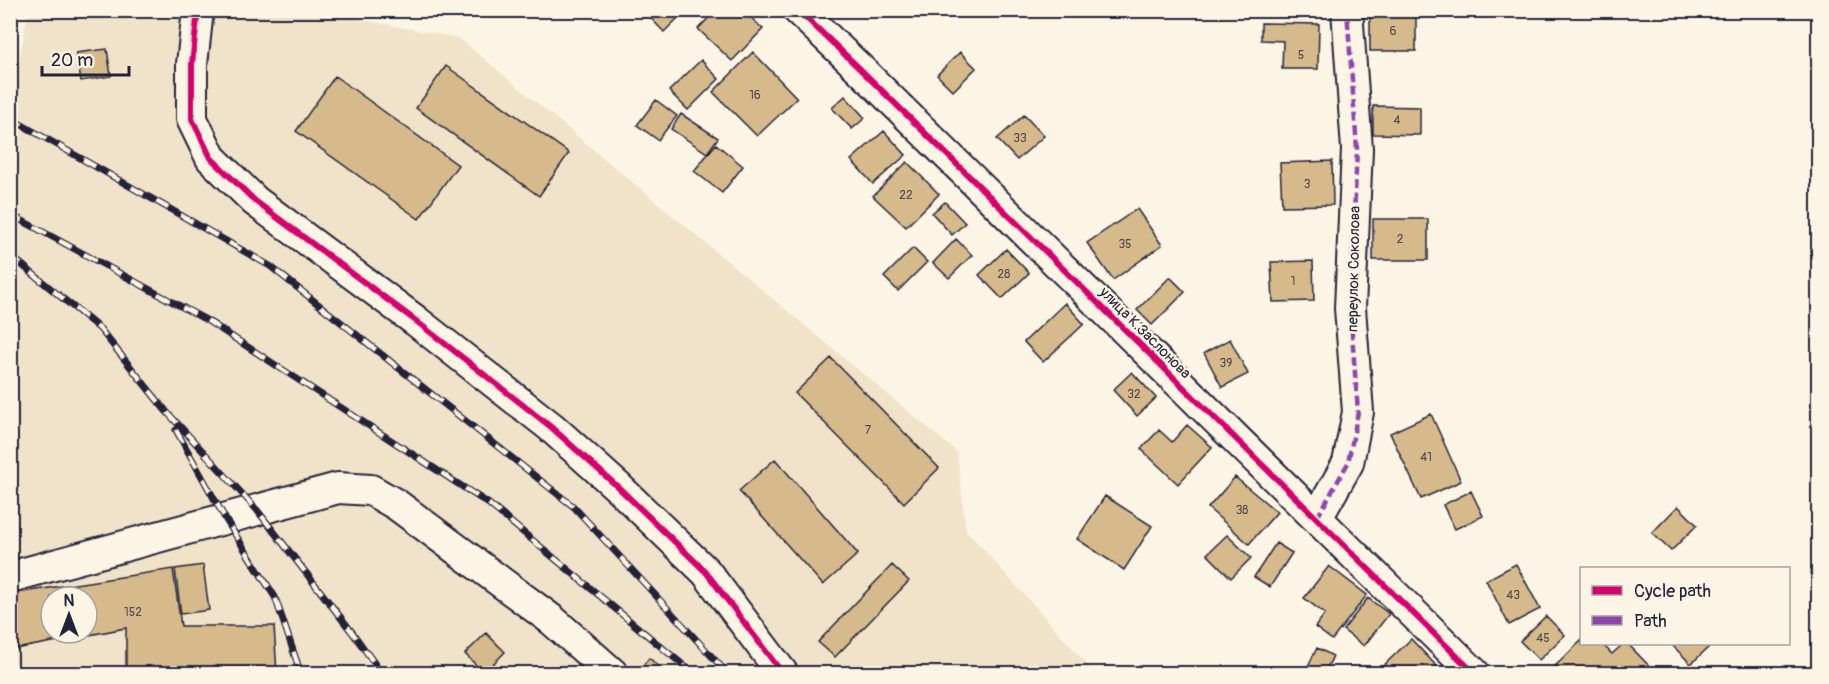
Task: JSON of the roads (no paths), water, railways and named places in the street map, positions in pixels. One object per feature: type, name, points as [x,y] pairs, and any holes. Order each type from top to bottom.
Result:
[{"type":"street","points":[[198,10],[192,64],[192,119],[211,158],[255,201],[551,427],[602,473],[706,572],[783,674]]},
{"type":"street","name":"улица К.Заслонова","points":[[798,10],[1475,674]]},
{"type":"street","name":"переулок Соколова","points":[[1317,518],[1348,463],[1358,412],[1350,308],[1357,149],[1347,10]]},
{"type":"street","points":[[10,577],[338,488],[371,490],[397,505],[552,620],[613,674]]},
{"type":"railway","points":[[10,118],[270,266],[574,507],[728,674]]},
{"type":"railway","points":[[10,214],[208,321],[489,504],[694,674]]},
{"type":"railway","points":[[10,255],[100,329],[166,411],[257,510],[382,674]]},
{"type":"railway","points":[[176,430],[226,520],[275,597],[301,674]]}]
